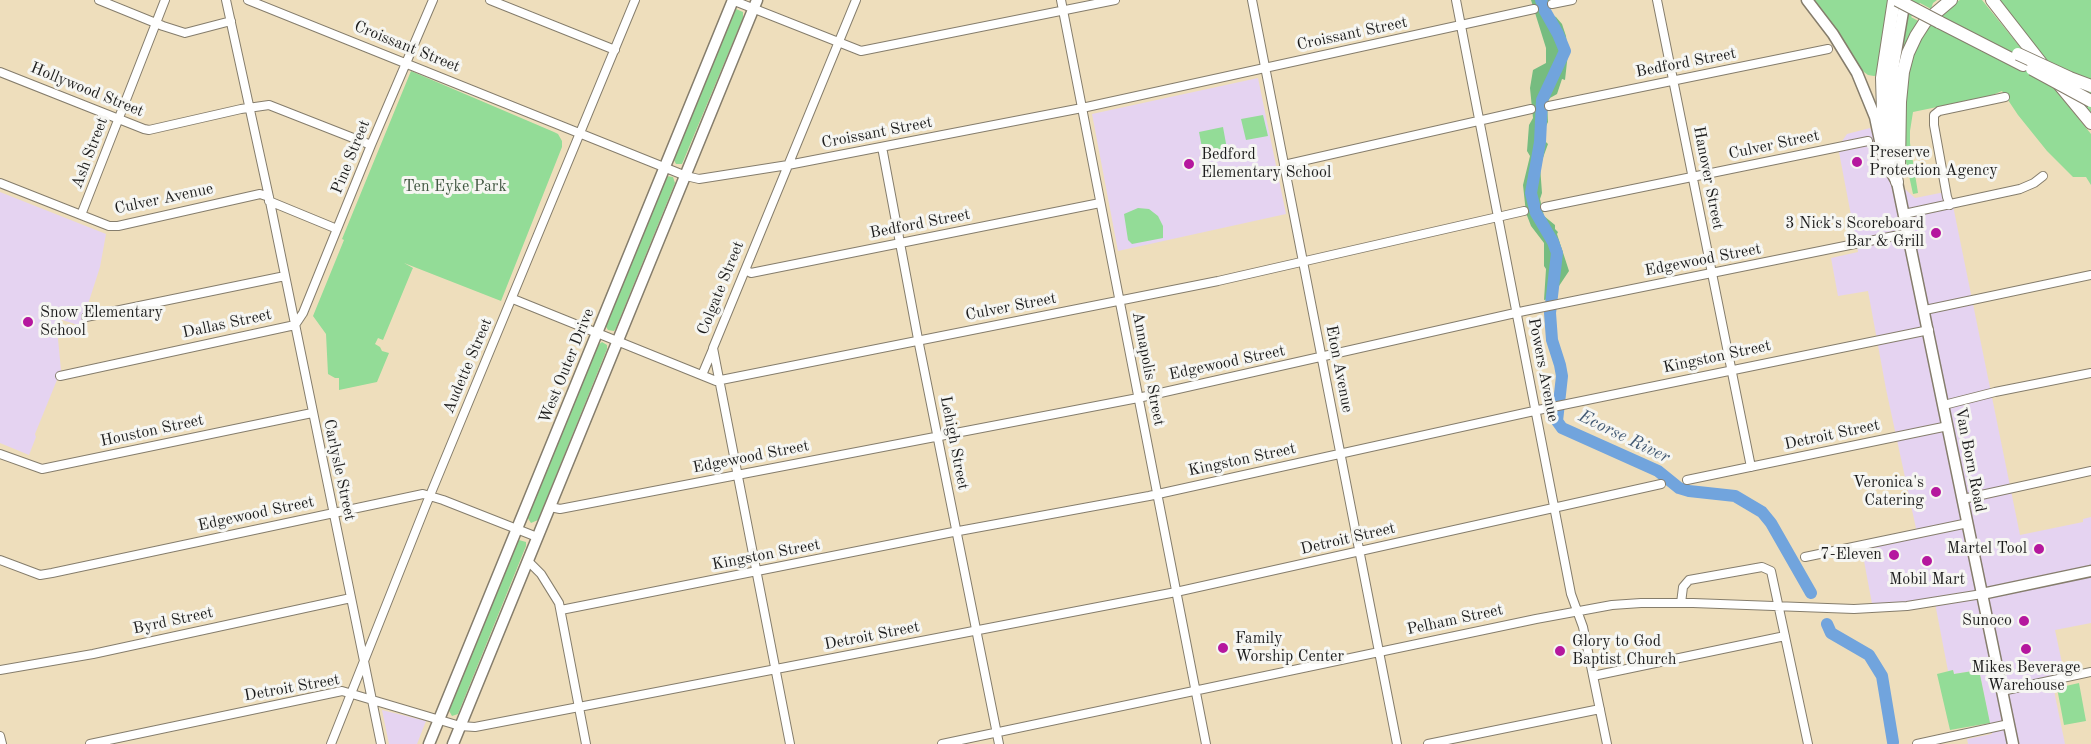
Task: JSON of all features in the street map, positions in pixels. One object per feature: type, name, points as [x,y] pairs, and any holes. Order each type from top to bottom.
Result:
[{"type":"highway","points":[[1897,182],[1883,111],[1896,0],[2091,101]]},
{"type":"highway","points":[[1899,167],[1900,102],[1903,72],[1908,53],[1925,22],[1951,0]]},
{"type":"highway","points":[[1992,0],[2091,123]]},
{"type":"highway","points":[[1954,29],[2091,86]]},
{"type":"main road","name":"West Outer Drive","points":[[429,744],[733,0]]},
{"type":"main road","name":"Van Born Road","points":[[1807,0],[1833,34],[1857,73],[1875,117],[1884,160],[1897,182],[2013,744]]},
{"type":"main road","name":"Van Born Road","points":[[1897,182],[1899,167],[1887,77],[1905,0]]},
{"type":"main road","points":[[453,744],[755,4]]},
{"type":"main road","points":[[1857,73],[1865,78],[1887,77]]},
{"type":"main road","points":[[1982,594],[2091,571]]},
{"type":"street","points":[[99,0],[185,33],[231,21]]},
{"type":"street","name":"Ash Street","points":[[81,215],[165,0]]},
{"type":"street","name":"Carlysle Street","points":[[226,0],[381,744]]},
{"type":"street","name":"Croissant Street","points":[[248,0],[686,176],[699,179],[788,165],[1082,108],[1534,9]]},
{"type":"street","name":"Pine Street","points":[[295,324],[303,313],[433,0]]},
{"type":"street","points":[[490,0],[615,50]]},
{"type":"street","name":"Audette Street","points":[[331,744],[430,496],[635,0]]},
{"type":"street","points":[[733,0],[755,4],[807,30],[861,51],[1114,0]]},
{"type":"street","name":"Colgate Street","points":[[790,744],[713,348],[856,0]]},
{"type":"street","name":"Annapolis Street","points":[[1061,0],[1206,744]]},
{"type":"street","name":"Eton Avenue","points":[[1252,0],[1398,744]]},
{"type":"street","name":"Powers Avenue","points":[[1456,0],[1571,594],[1578,610],[1607,744]]},
{"type":"street","points":[[1552,4],[1572,0]]},
{"type":"street","name":"Hanover Street","points":[[1657,0],[1751,467]]},
{"type":"street","name":"Bedford Street","points":[[1549,106],[1828,49]]},
{"type":"street","name":"Hollywood Street","points":[[0,72],[149,130],[249,108],[274,106],[371,145]]},
{"type":"street","points":[[1950,205],[1934,115],[1939,111],[2005,97]]},
{"type":"street","points":[[1284,165],[1531,109]]},
{"type":"street","name":"Culver Street","points":[[1545,207],[1868,141]]},
{"type":"street","name":"Lehigh Street","points":[[882,147],[999,744]]},
{"type":"street","points":[[1904,214],[2020,189],[2043,176]]},
{"type":"street","name":"Culver Avenue","points":[[0,183],[109,226],[118,226],[260,194],[338,230]]},
{"type":"street","name":"Bedford Street","points":[[745,270],[751,273],[1100,203]]},
{"type":"street","name":"Culver Street","points":[[513,299],[716,381],[918,339],[1119,302],[1524,211]]},
{"type":"street","name":"Edgewood Street","points":[[550,507],[560,509],[1138,398],[1516,313],[1909,233]]},
{"type":"street","points":[[1925,310],[2091,275]]},
{"type":"street","points":[[86,317],[285,276]]},
{"type":"street","name":"Dallas Street","points":[[60,376],[295,324]]},
{"type":"street","name":"Kingston Street","points":[[561,610],[1157,494],[1732,369],[1929,330]]},
{"type":"street","points":[[702,375],[713,348]]},
{"type":"street","points":[[1944,405],[1995,392],[2091,373]]},
{"type":"street","name":"Houston Street","points":[[0,454],[42,469],[312,413]]},
{"type":"street","name":"Detroit Street","points":[[1687,480],[1948,426]]},
{"type":"street","points":[[1963,499],[2091,471]]},
{"type":"street","name":"Detroit Street","points":[[90,744],[342,691],[460,726],[475,727],[1176,592],[1661,484]]},
{"type":"street","name":"Edgewood Street","points":[[0,560],[40,575],[423,494],[537,537]]},
{"type":"street","points":[[1805,557],[1968,523]]},
{"type":"street","points":[[528,561],[542,574],[559,603],[586,744]]},
{"type":"street","points":[[1681,603],[1683,587],[1689,580],[1762,567],[1768,568],[1773,575],[1808,744]]},
{"type":"street","name":"Pelham Street","points":[[942,744],[1578,610],[1627,604],[1681,603],[1854,609],[1891,608],[1982,594]]},
{"type":"street","name":"Byrd Street","points":[[0,670],[93,654],[351,598]]},
{"type":"street","points":[[1593,676],[1785,636]]},
{"type":"street","points":[[2002,691],[2091,672]]},
{"type":"street","points":[[1428,744],[1600,709]]},
{"type":"street","points":[[1917,744],[2009,724]]},
{"type":"street","points":[[0,736],[2,744]]},
{"type":"shaded area","name":"Bedford Elementary School","points":[[1258,78],[1286,214],[1118,251],[1092,114]]},
{"type":"shaded area","points":[[1870,128],[1897,182],[1915,198],[1950,191],[2020,535],[2083,522],[2083,519],[2091,517],[2091,623],[2055,630],[2065,677],[2052,681],[2065,744],[1968,744],[1967,739],[1992,734],[1979,670],[1954,674],[1953,670],[1948,671],[1935,603],[1873,609],[1861,545],[1917,533],[1886,389],[1868,291],[1838,296],[1831,258],[1858,252],[1838,147],[1847,134]]},
{"type":"shaded area","name":"Snow Elementary School","points":[[0,192],[106,234],[100,267],[81,326],[56,318],[61,370],[29,455],[0,443]]},
{"type":"shaded area","points":[[382,710],[426,721],[417,744],[389,744]]},
{"type":"green space","points":[[1531,0],[1549,0],[1550,14],[1562,24],[1568,53],[1565,80],[1562,79],[1557,94],[1547,103],[1548,122],[1545,128],[1545,141],[1548,144],[1540,166],[1542,193],[1540,199],[1544,216],[1555,225],[1558,232],[1569,271],[1553,298],[1544,300],[1546,269],[1544,243],[1531,226],[1526,213],[1523,185],[1530,156],[1527,151],[1529,125],[1533,118],[1530,88],[1533,70],[1546,63],[1546,48]]},
{"type":"green space","points":[[1811,0],[1937,0],[1931,9],[1920,3],[1911,17],[1920,22],[1901,70],[1874,76],[1860,69]]},
{"type":"green space","points":[[1960,0],[1982,0],[2091,134],[2091,185],[2086,177],[2073,177],[2047,151],[2002,91],[1990,96],[1913,112],[1910,143],[1918,193],[1913,194],[1905,157],[1904,97],[1911,57],[1929,25]]},
{"type":"green space","points":[[1999,0],[2091,0],[2091,114],[2048,63]]},
{"type":"green space","points":[[736,9],[743,12],[743,18],[682,164],[676,164],[673,158]]},
{"type":"green space","name":"Ten Eyke Park","points":[[411,71],[558,134],[562,147],[501,301],[404,263],[413,268],[383,340],[378,338],[375,344],[382,351],[389,353],[377,382],[339,390],[339,378],[328,374],[326,334],[313,316]]},
{"type":"green space","points":[[1263,115],[1268,136],[1246,140],[1241,119]]},
{"type":"green space","points":[[1223,127],[1227,149],[1203,153],[1199,132]]},
{"type":"green space","points":[[667,176],[673,177],[675,183],[616,328],[614,331],[608,330],[605,325]]},
{"type":"green space","points":[[1138,208],[1149,209],[1158,216],[1163,226],[1163,238],[1132,244],[1128,240],[1124,214]]},
{"type":"green space","points":[[602,342],[607,345],[607,349],[538,520],[531,523],[527,517],[597,346]]},
{"type":"green space","points":[[519,540],[526,542],[526,546],[458,714],[452,716],[448,709],[516,542]]},
{"type":"green space","points":[[1953,670],[1954,674],[1979,670],[1990,723],[1950,730],[1937,674]]},
{"type":"green space","points":[[2079,683],[2086,721],[2064,725],[2057,688]]},
{"type":"waterway","name":"Ecorse River","points":[[1541,0],[1565,51],[1542,100],[1540,142],[1531,193],[1536,213],[1557,253],[1550,313],[1552,340],[1562,376],[1557,421],[1562,428],[1658,471],[1679,488],[1735,496],[1762,512],[1771,523],[1811,593]]},
{"type":"waterway","name":"Ecorse River","points":[[1827,624],[1831,633],[1869,655],[1882,676],[1893,742]]},
{"type":"place","name":"Preserve Protection Agency","points":[[1857,162]]},
{"type":"place","name":"Bedford Elementary School","points":[[1189,164]]},
{"type":"place","name":"3 Nick's Scoreboard Bar & Grill","points":[[1936,233]]},
{"type":"place","name":"Snow Elementary School","points":[[28,322]]},
{"type":"place","name":"Veronica's Catering","points":[[1936,492]]},
{"type":"place","name":"Martel Tool","points":[[2039,549]]},
{"type":"place","name":"7-Eleven","points":[[1894,555]]},
{"type":"place","name":"Mobil Mart","points":[[1927,561]]},
{"type":"place","name":"Sunoco","points":[[2024,621]]},
{"type":"place","name":"Family Worship Center","points":[[1223,648]]},
{"type":"place","name":"Mikes Beverage Warehouse","points":[[2026,649]]},
{"type":"place","name":"Glory to God Baptist Church","points":[[1560,651]]}]
